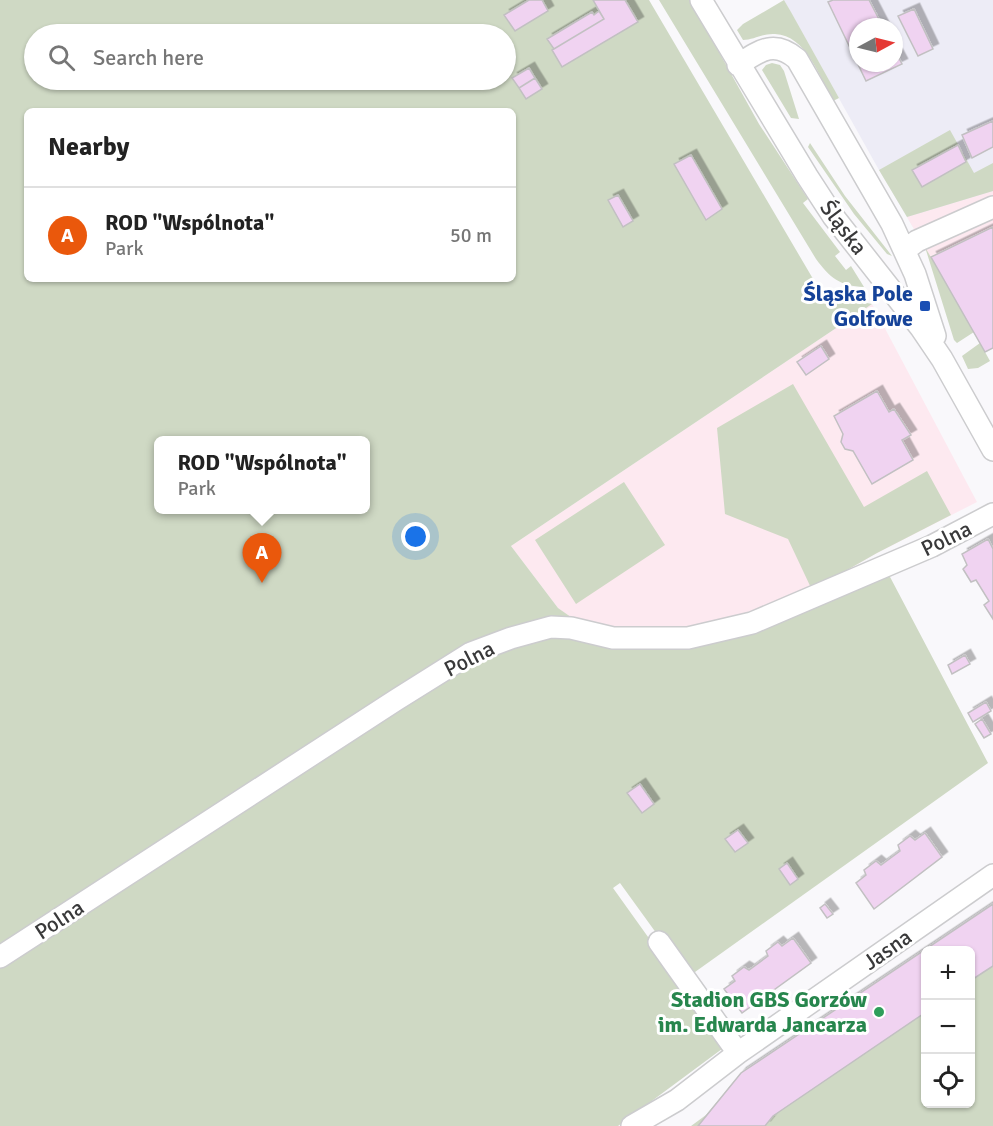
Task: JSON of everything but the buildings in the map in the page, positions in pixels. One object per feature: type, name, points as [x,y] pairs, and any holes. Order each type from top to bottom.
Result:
[{"type":"street","name":"Śląska","points":[[701,0],[796,159],[833,216],[906,308],[942,359],[993,450]]},
{"type":"street","points":[[738,65],[756,53],[769,48],[784,50],[797,59],[905,250],[942,359]]},
{"type":"street","points":[[905,250],[917,241],[993,207]]},
{"type":"street","name":"Polna","points":[[0,957],[471,653],[511,638],[551,627],[571,628],[612,638],[688,638],[752,622],[932,546],[993,514]]},
{"type":"street","name":"Jasna","points":[[632,1126],[677,1100],[738,1053],[993,875]]},
{"type":"street","points":[[659,942],[738,1053]]},
{"type":"shaded area","points":[[784,0],[993,0],[993,227],[931,257],[879,170]]},
{"type":"shaded area","points":[[993,191],[993,348],[985,352],[907,217]]},
{"type":"shaded area","points":[[872,304],[977,502],[877,553],[784,606],[718,627],[655,634],[578,623],[558,608],[511,546]]},
{"type":"green space","points":[[0,0],[649,0],[819,289],[830,296],[872,304],[511,546],[558,608],[578,622],[665,647],[889,575],[988,763],[688,977],[620,883],[613,888],[726,1046],[618,1126],[0,1126]]},
{"type":"green space","points":[[659,0],[690,0],[759,124],[808,199],[803,203],[840,252],[835,256],[846,270],[851,266],[864,287],[848,285],[836,280],[816,259]]},
{"type":"green space","points":[[784,0],[839,98],[833,101],[811,59],[804,50],[786,36],[775,34],[743,40],[737,30],[743,24]]},
{"type":"green space","points":[[772,63],[780,65],[784,71],[799,119],[791,118],[762,70],[766,65]]},
{"type":"green space","points":[[950,130],[974,173],[993,163],[993,191],[907,217],[879,170]]},
{"type":"green space","points":[[810,143],[845,196],[892,256],[887,254],[854,214],[808,147]]},
{"type":"green space","points":[[925,247],[974,332],[957,343],[954,340]]},
{"type":"green space","points":[[980,343],[990,361],[978,368],[968,369],[962,356]]},
{"type":"green space","points":[[793,384],[864,507],[927,471],[951,515],[812,590],[788,539],[725,514],[717,428]]},
{"type":"green space","points":[[624,482],[665,545],[576,604],[535,540]]},
{"type":"green space","name":"Stadion GBS Gorzów im. Edwarda Jancarza","points":[[993,904],[993,1126],[691,1126],[706,1115],[741,1073],[921,952],[921,1108],[975,1108],[975,946],[930,946]]},
{"type":"place","name":"Śląska Pole Golfowe","points":[[925,306]]},
{"type":"place","name":"ROD \"Wspólnota\"","points":[[262,583]]},
{"type":"place","name":"Stadion GBS Gorzów im. Edwarda Jancarza","points":[[879,1012]]}]
